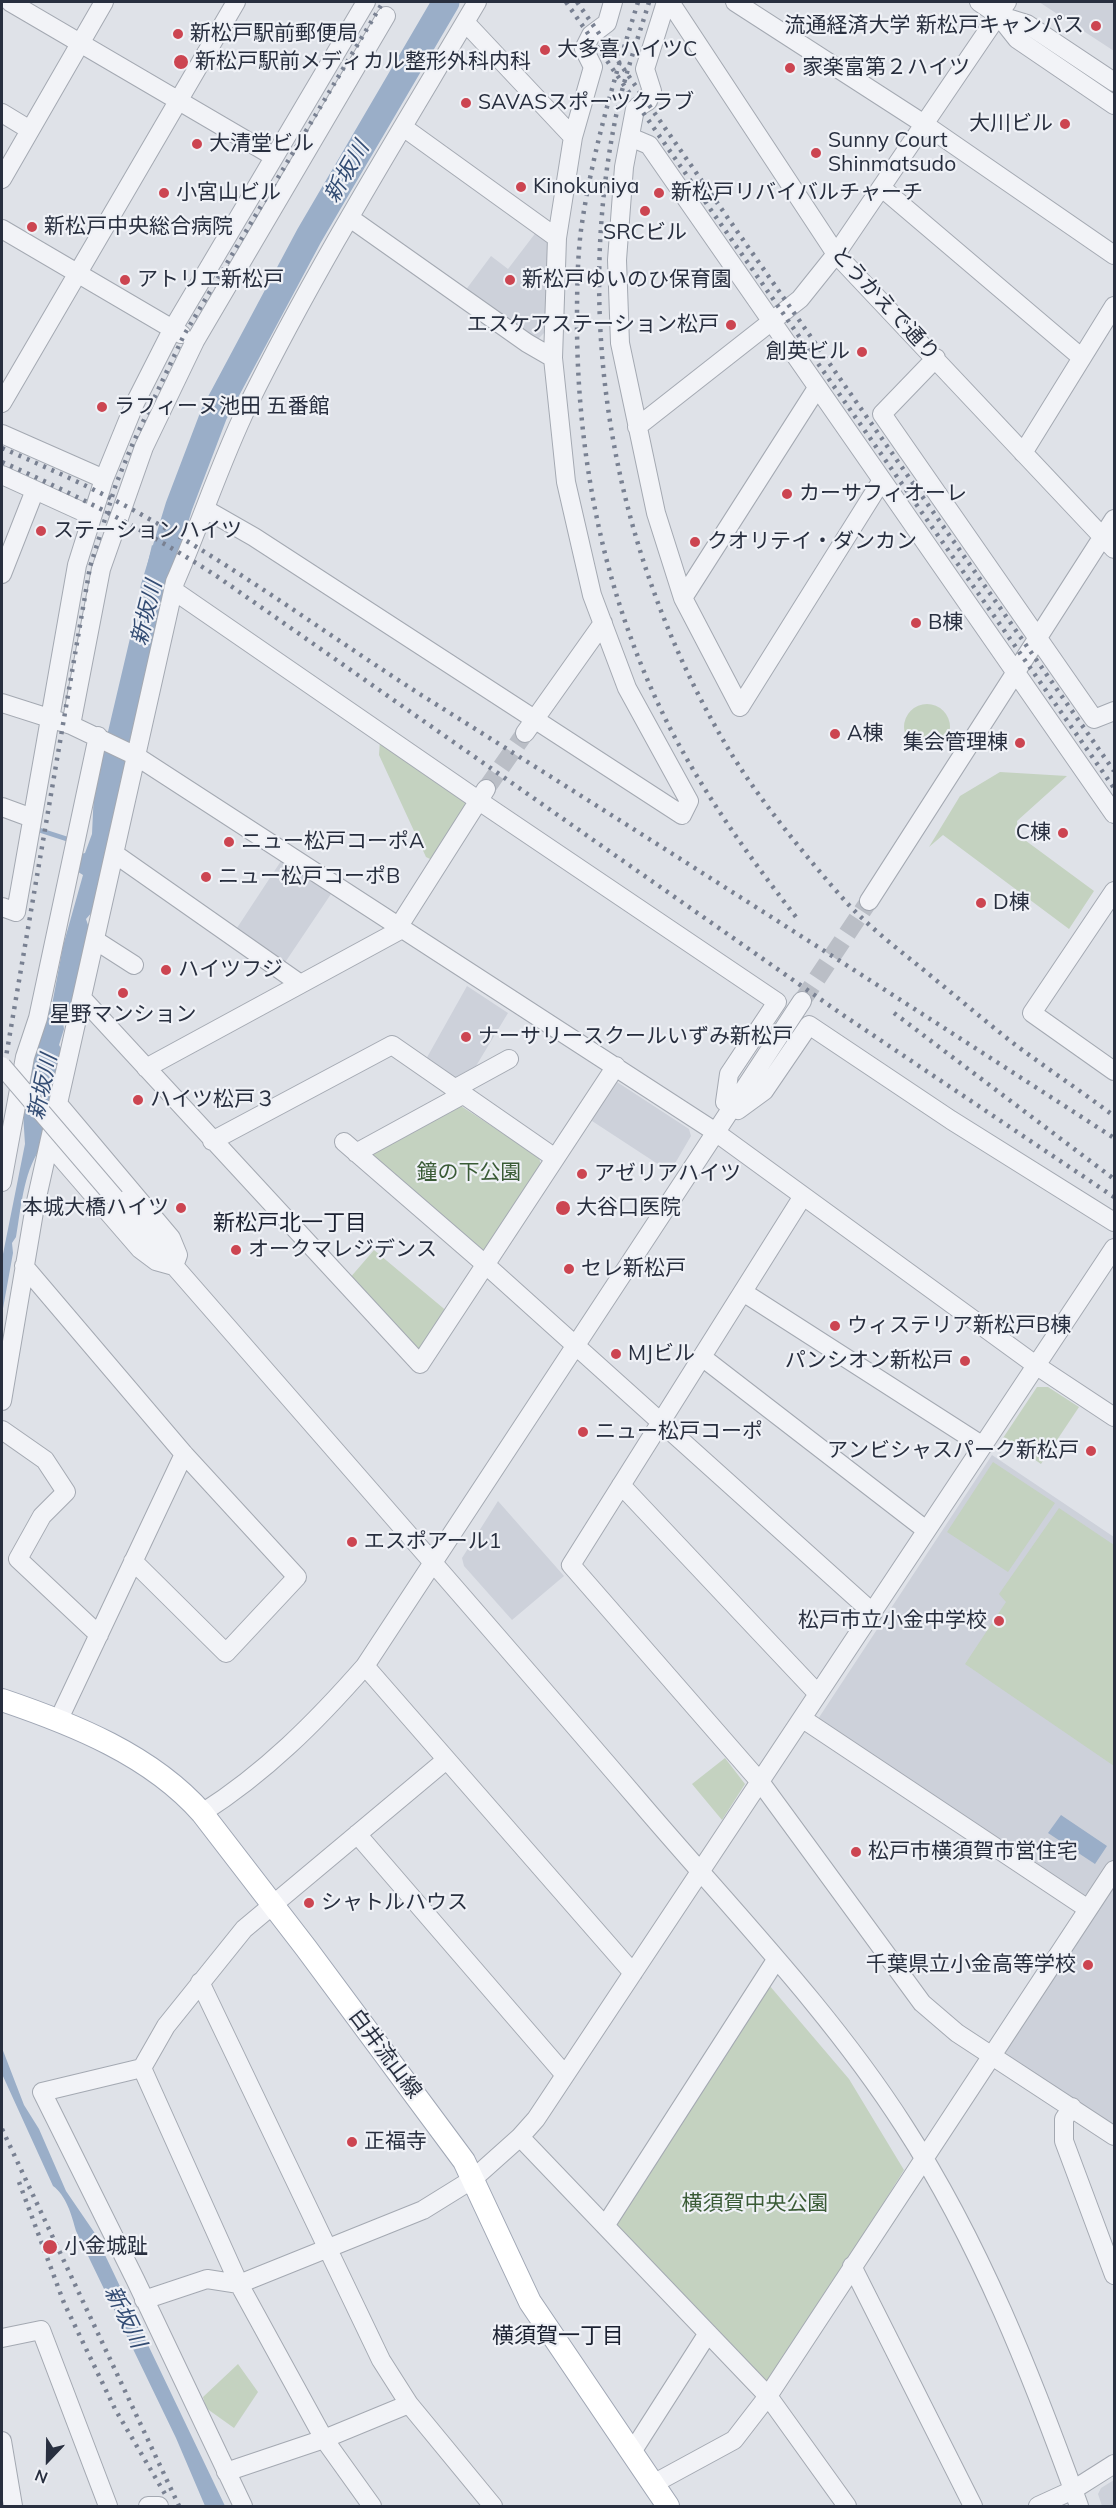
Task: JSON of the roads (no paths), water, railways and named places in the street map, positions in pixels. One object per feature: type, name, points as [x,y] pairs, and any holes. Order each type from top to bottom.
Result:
[{"type":"main road","name":"白井流山線","points":[[2,1700],[93,1735],[159,1774],[186,1795],[202,1813],[421,2102],[473,2179],[530,2302],[668,2506]]},
{"type":"street","points":[[10,2],[273,156]]},
{"type":"street","points":[[2,179],[104,2]]},
{"type":"street","points":[[2,403],[236,2]]},
{"type":"street","points":[[2,908],[16,912],[48,719],[77,565],[104,479],[135,403],[172,330],[366,2]]},
{"type":"street","points":[[2,1401],[24,1266],[115,854],[134,755],[173,590],[205,509],[207,498],[247,407],[350,218],[477,2]]},
{"type":"street","points":[[205,509],[254,537],[530,726],[682,815],[689,801],[635,706],[582,560],[558,427],[553,358],[557,238],[573,137],[593,67],[584,49],[591,35],[607,24],[613,2]]},
{"type":"street","points":[[668,2],[645,69],[652,91],[648,101],[635,109],[624,167],[617,260],[620,343],[656,513],[683,598],[740,707],[882,480]]},
{"type":"street","name":"とうかえで通り","points":[[668,2],[836,254],[1109,543]]},
{"type":"street","points":[[735,2],[924,124],[1114,255]]},
{"type":"street","points":[[980,2],[1003,8],[1114,82]]},
{"type":"street","points":[[636,427],[800,299],[836,254],[1003,8]]},
{"type":"street","points":[[1003,8],[1017,39],[1114,105]]},
{"type":"street","points":[[71,725],[101,569],[144,447],[195,341],[386,16]]},
{"type":"street","points":[[465,22],[573,137]]},
{"type":"street","points":[[2,113],[30,130]]},
{"type":"street","points":[[403,127],[557,238]]},
{"type":"street","points":[[630,137],[649,145],[1114,814]]},
{"type":"street","points":[[882,188],[1082,358]]},
{"type":"street","points":[[350,218],[527,343],[553,358]]},
{"type":"street","points":[[2,229],[172,330],[195,341]]},
{"type":"street","points":[[1023,453],[1114,306]]},
{"type":"street","points":[[936,358],[882,414],[1094,719],[1114,711]]},
{"type":"street","points":[[683,598],[817,388]]},
{"type":"street","points":[[2,434],[104,479]]},
{"type":"street","points":[[2,475],[92,516]]},
{"type":"street","points":[[2,574],[35,490]]},
{"type":"street","points":[[869,901],[1015,672],[1109,543],[1114,519]]},
{"type":"street","points":[[173,590],[483,795],[777,1002],[729,1074],[725,1102],[738,1110],[760,1096],[809,1025],[951,1120],[1114,1222]]},
{"type":"street","points":[[530,726],[603,623]]},
{"type":"street","points":[[2,703],[71,725],[134,755],[714,1131],[1037,1366],[1114,1417]]},
{"type":"street","points":[[2,1182],[25,1057],[38,1018],[100,737]]},
{"type":"street","points":[[146,1068],[400,927],[483,795]]},
{"type":"street","points":[[2,807],[32,818]]},
{"type":"street","points":[[115,854],[299,982]]},
{"type":"street","points":[[1114,891],[1032,1013],[1114,1070]]},
{"type":"street","points":[[95,940],[134,965]]},
{"type":"street","points":[[82,998],[420,1364],[616,1066]]},
{"type":"street","points":[[202,1813],[232,1794],[281,1754],[328,1708],[365,1666],[714,1131],[802,1001]]},
{"type":"street","points":[[212,1141],[392,1045],[555,1158]]},
{"type":"street","points":[[509,1059],[460,1091],[350,1147],[486,1264],[873,1613]]},
{"type":"street","points":[[2,1066],[776,1960],[873,2079],[944,2192],[995,2295],[1076,2498]]},
{"type":"street","points":[[59,1105],[171,1238],[178,1254],[174,1266]]},
{"type":"street","points":[[50,1145],[140,1249],[156,1261],[174,1266]]},
{"type":"street","points":[[803,1196],[571,1565],[761,1783],[922,2003],[937,2018],[1114,2136]]},
{"type":"street","points":[[144,2300],[207,2279],[239,2284],[423,2210],[473,2179],[520,2137],[565,2075],[699,1872],[761,1783],[1114,1248]]},
{"type":"street","points":[[24,1266],[184,1454],[297,1577],[226,1653],[133,1561]]},
{"type":"street","points":[[743,1292],[983,1446]]},
{"type":"street","points":[[702,1357],[927,1530]]},
{"type":"street","points":[[2,1430],[45,1460],[66,1492],[42,1516],[18,1559],[99,1635]]},
{"type":"street","points":[[58,1720],[184,1454]]},
{"type":"street","points":[[621,1485],[818,1694]]},
{"type":"street","points":[[365,1666],[633,1972]]},
{"type":"street","points":[[802,1719],[1088,1910]]},
{"type":"street","points":[[243,2506],[42,2092],[142,2068],[166,2026],[244,1929],[446,1760]]},
{"type":"street","points":[[357,1834],[565,2075]]},
{"type":"street","points":[[653,2484],[734,2440],[768,2396],[1114,1870]]},
{"type":"street","points":[[605,2226],[776,1960]]},
{"type":"street","points":[[200,1982],[381,2360],[409,2404],[493,2506]]},
{"type":"street","points":[[142,2068],[239,2284],[324,2439],[372,2506]]},
{"type":"street","points":[[1072,2107],[1064,2119],[1064,2142],[1114,2274]]},
{"type":"street","points":[[520,2137],[768,2396],[847,2506]]},
{"type":"street","points":[[852,2266],[972,2506]]},
{"type":"street","points":[[2,2338],[41,2330],[108,2506]]},
{"type":"street","points":[[632,2452],[708,2333]]},
{"type":"street","points":[[226,2472],[324,2439],[409,2404]]},
{"type":"street","points":[[2,2441],[14,2506]]},
{"type":"street","points":[[1038,2506],[1076,2498],[1114,2464]]},
{"type":"street","points":[[148,2506],[159,2506]]},
{"type":"water","points":[[152,545],[172,558],[94,910],[86,919],[90,931],[75,995],[63,1022],[64,1029],[59,1045],[64,1053],[40,1149],[26,1180],[16,1237],[12,1243],[13,1253],[2,1314],[2,1259],[25,1144],[23,1113],[36,1050],[46,1014],[52,1005],[63,946],[83,875],[64,863],[68,857],[85,853],[92,834],[94,791]]},
{"type":"water","points":[[1061,1815],[1107,1846],[1095,1864],[1048,1833]]},
{"type":"water","points":[[2,2048],[24,2105],[39,2129],[66,2191],[94,2232],[225,2506],[205,2506],[176,2438],[76,2231],[68,2206],[53,2186],[2,2074]]},
{"type":"waterway","name":"新坂川","points":[[154,588],[179,506],[214,414],[309,236],[446,2]]},
{"type":"waterway","points":[[36,829],[70,840]]},
{"type":"tunnel","points":[[486,789],[525,733]]},
{"type":"tunnel","points":[[802,1001],[869,901]]},
{"type":"railway","points":[[2,1080],[90,567],[116,484],[184,335],[383,2]]},
{"type":"railway","points":[[566,2],[1114,788]]},
{"type":"railway","points":[[577,2],[1114,771]]},
{"type":"railway","points":[[638,2],[598,143],[580,242],[577,304],[579,380],[590,483],[613,585],[629,634],[671,730],[729,826],[796,917]]},
{"type":"railway","points":[[649,2],[616,116],[604,197],[599,278],[602,360],[613,441],[631,520],[656,598],[688,673],[738,765],[783,826],[846,902],[887,941],[1003,1035],[1114,1116]]},
{"type":"railway","points":[[2,448],[109,497],[216,559],[426,698],[1114,1138]]},
{"type":"railway","points":[[2,462],[112,515],[218,577],[843,1015],[1114,1197]]},
{"type":"railway","points":[[894,1013],[1114,1179]]},
{"type":"railway","points":[[2,2129],[179,2506]]},
{"type":"railway","points":[[19,2182],[64,2303],[115,2409],[165,2494]]},
{"type":"place","name":"流通経済大学 新松戸キャンパス","points":[[1096,26]]},
{"type":"place","name":"新松戸駅前郵便局","points":[[178,34]]},
{"type":"place","name":"大多喜ハイツC","points":[[545,50]]},
{"type":"place","name":"新松戸駅前メディカル整形外科内科","points":[[181,62]]},
{"type":"place","name":"家楽富第２ハイツ","points":[[790,68]]},
{"type":"place","name":"SAVASスポーツクラブ","points":[[466,103]]},
{"type":"place","name":"大川ビル","points":[[1065,124]]},
{"type":"place","name":"大清堂ビル","points":[[197,144]]},
{"type":"place","name":"Sunny Court Shinmatsudo","points":[[816,153]]},
{"type":"place","name":"Kinokuniya","points":[[521,187]]},
{"type":"place","name":"小宮山ビル","points":[[164,193]]},
{"type":"place","name":"新松戸リバイバルチャーチ","points":[[659,193]]},
{"type":"place","name":"SRCビル","points":[[645,211]]},
{"type":"place","name":"新松戸中央総合病院","points":[[32,227]]},
{"type":"place","name":"アトリエ新松戸","points":[[125,280]]},
{"type":"place","name":"新松戸ゆいのひ保育園","points":[[510,280]]},
{"type":"place","name":"エスケアステーション松戸","points":[[731,325]]},
{"type":"place","name":"創英ビル","points":[[862,352]]},
{"type":"place","name":"ラフィーヌ池田 五番館","points":[[102,407]]},
{"type":"place","name":"カーサフィオーレ","points":[[787,494]]},
{"type":"place","name":"ステーションハイツ","points":[[41,531]]},
{"type":"place","name":"クオリテイ・ダンカン","points":[[695,542]]},
{"type":"place","name":"B棟","points":[[916,623]]},
{"type":"place","name":"A棟","points":[[835,734]]},
{"type":"place","name":"集会管理棟","points":[[1020,743]]},
{"type":"place","name":"C棟","points":[[1063,833]]},
{"type":"place","name":"ニュー松戸コーポA","points":[[229,842]]},
{"type":"place","name":"ニュー松戸コーポB","points":[[206,877]]},
{"type":"place","name":"D棟","points":[[981,903]]},
{"type":"place","name":"ハイツフジ","points":[[166,970]]},
{"type":"place","name":"星野マンション","points":[[123,993]]},
{"type":"place","name":"ナーサリースクールいずみ新松戸","points":[[466,1037]]},
{"type":"place","name":"ハイツ松戸３","points":[[138,1100]]},
{"type":"place","name":"アゼリアハイツ","points":[[582,1174]]},
{"type":"place","name":"本城大橋ハイツ","points":[[181,1208]]},
{"type":"place","name":"大谷口医院","points":[[563,1208]]},
{"type":"place","name":"オークマレジデンス","points":[[236,1250]]},
{"type":"place","name":"セレ新松戸","points":[[569,1269]]},
{"type":"place","name":"ウィステリア新松戸B棟","points":[[835,1326]]},
{"type":"place","name":"MJビル","points":[[616,1354]]},
{"type":"place","name":"パンシオン新松戸","points":[[965,1361]]},
{"type":"place","name":"ニュー松戸コーポ","points":[[583,1432]]},
{"type":"place","name":"アンビシャスパーク新松戸","points":[[1091,1451]]},
{"type":"place","name":"エスポアール1","points":[[352,1542]]},
{"type":"place","name":"松戸市立小金中学校","points":[[999,1621]]},
{"type":"place","name":"松戸市横須賀市営住宅","points":[[856,1852]]},
{"type":"place","name":"シャトルハウス","points":[[309,1903]]},
{"type":"place","name":"千葉県立小金高等学校","points":[[1088,1965]]},
{"type":"place","name":"正福寺","points":[[352,2142]]},
{"type":"place","name":"小金城趾","points":[[50,2247]]},
{"type":"district","name":"新松戸北一丁目","points":[[290,1223]]},
{"type":"district","name":"横須賀一丁目","points":[[558,2336]]},
{"type":"park label","name":"鐘の下公園","points":[[469,1173]]},
{"type":"park label","name":"横須賀中央公園","points":[[755,2204]]}]
